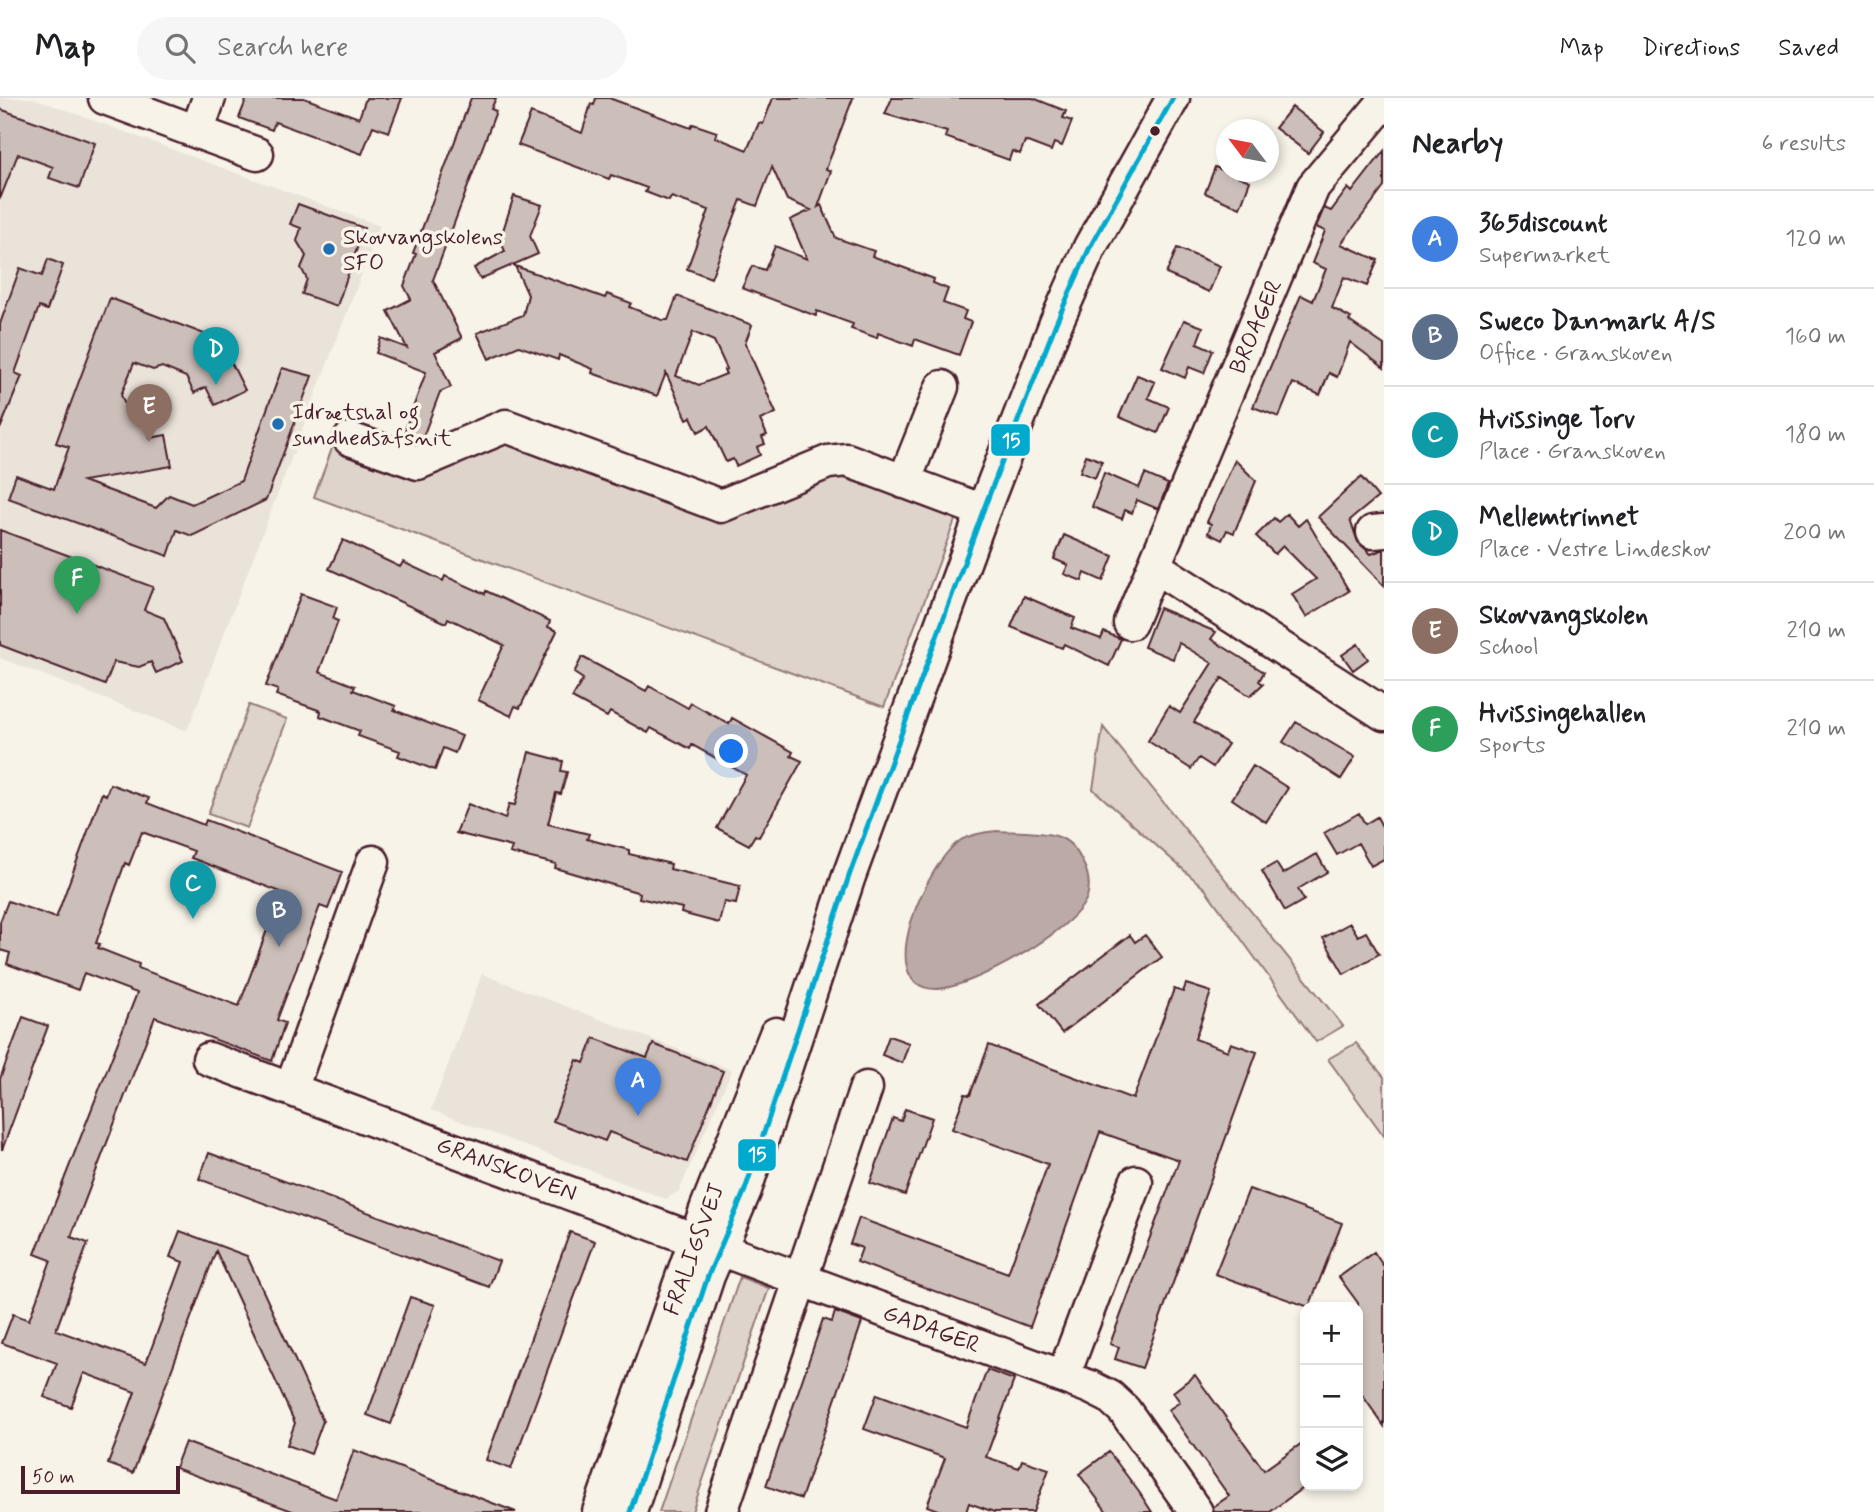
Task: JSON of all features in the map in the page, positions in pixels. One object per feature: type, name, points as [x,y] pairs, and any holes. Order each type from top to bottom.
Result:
[{"type":"street","points":[[105,98],[257,154]]},
{"type":"street","points":[[197,131],[209,98]]},
{"type":"street","name":"FRALIGSVEJ","points":[[598,1512],[708,1244],[798,980],[849,876],[983,511],[1056,323],[1090,247],[1172,98]]},
{"type":"street","name":"BROAGER","points":[[1130,623],[1313,187],[1384,102]]},
{"type":"street","points":[[904,482],[942,387]]},
{"type":"street","points":[[350,439],[418,463],[506,426],[721,506],[828,462],[847,460],[983,511]]},
{"type":"street","points":[[1154,566],[1384,714]]},
{"type":"street","points":[[292,1089],[373,862]]},
{"type":"street","name":"GRANSKOVEN","points":[[209,1059],[708,1244]]},
{"type":"street","points":[[721,1512],[866,1088]]},
{"type":"street","points":[[1063,1377],[1136,1182]]},
{"type":"street","name":"FRALIGSVEJ","points":[[630,1512],[708,1276],[708,1244]]},
{"type":"street","name":"GADAGER","points":[[708,1244],[1063,1377],[1118,1403],[1196,1512]]},
{"type":"shaded area","points":[[0,98],[33,98],[380,226],[187,731],[0,658]]},
{"type":"shaded area","points":[[503,439],[708,517],[837,476],[957,515],[884,707],[314,497],[334,443],[409,473]]},
{"type":"shaded area","points":[[249,705],[287,719],[247,828],[208,814]]},
{"type":"shaded area","points":[[1103,727],[1343,1026],[1316,1042],[1205,889],[1093,789]]},
{"type":"shaded area","points":[[997,831],[1049,834],[1068,843],[1086,869],[1089,883],[1087,897],[1064,925],[996,969],[952,986],[936,989],[917,983],[907,968],[906,946],[911,921],[921,895],[934,871],[961,840]]},
{"type":"shaded area","points":[[482,974],[732,1070],[679,1191],[666,1199],[431,1110]]},
{"type":"shaded area","points":[[1356,1043],[1384,1077],[1384,1136],[1328,1059]]},
{"type":"shaded area","points":[[740,1277],[769,1288],[692,1512],[659,1512]]},
{"type":"building","points":[[247,98],[304,98],[359,118],[366,98],[402,98],[389,132],[373,126],[362,154],[275,122],[272,130],[239,118]]},
{"type":"building","points":[[471,98],[496,98],[491,109],[496,111],[433,280],[462,338],[435,352],[451,387],[440,392],[421,442],[417,443],[402,438],[426,372],[376,353],[381,338],[407,348],[388,311],[411,299],[404,286],[416,254],[413,253]]},
{"type":"building","points":[[596,98],[609,98],[691,128],[693,124],[717,132],[715,137],[747,150],[759,123],[763,124],[773,98],[853,98],[826,169],[831,171],[818,207],[821,205],[836,238],[874,251],[872,256],[934,279],[933,283],[948,289],[943,303],[966,311],[963,319],[971,322],[959,355],[915,339],[913,346],[878,333],[877,338],[851,329],[853,324],[817,311],[816,316],[742,288],[752,266],[765,270],[775,246],[807,259],[790,220],[811,210],[787,200],[772,167],[757,206],[741,200],[711,278],[687,269],[709,210],[671,197],[669,201],[645,192],[647,188],[611,175],[609,179],[518,145],[531,113],[582,133],[591,104],[594,105]]},
{"type":"building","points":[[892,98],[1033,98],[1066,111],[1063,118],[1072,121],[1062,146],[1054,143],[1051,151],[1025,141],[1020,154],[1012,151],[1009,160],[945,137],[947,132],[885,114]]},
{"type":"building","points":[[1292,107],[1324,132],[1308,153],[1279,131],[1279,123]]},
{"type":"building","points":[[0,109],[95,143],[79,188],[49,178],[53,167],[18,154],[0,199]]},
{"type":"building","points":[[1384,151],[1384,187],[1341,244],[1378,260],[1367,286],[1344,277],[1332,308],[1351,318],[1349,321],[1384,345],[1384,368],[1350,342],[1337,377],[1329,373],[1320,395],[1293,383],[1279,417],[1253,407],[1301,295],[1313,301],[1326,269],[1312,263],[1325,231],[1316,227],[1324,208],[1331,211],[1348,188],[1352,192]]},
{"type":"building","points":[[1215,167],[1216,182],[1250,182],[1240,208],[1205,193]]},
{"type":"building","points":[[514,196],[542,205],[530,236],[538,254],[480,279],[474,268],[505,251],[500,240]]},
{"type":"building","name":"Skovvangskolens SFO","points":[[298,204],[364,228],[337,306],[302,294],[307,279],[301,268],[306,256],[297,241],[301,228],[290,224]]},
{"type":"building","points":[[1177,248],[1220,266],[1209,292],[1166,274]]},
{"type":"building","points":[[48,259],[63,265],[47,310],[39,307],[15,373],[22,376],[0,429],[0,324],[20,268],[42,276]]},
{"type":"building","points":[[515,266],[605,298],[607,294],[631,303],[629,307],[662,320],[668,320],[677,296],[752,325],[745,343],[776,413],[760,420],[767,435],[762,437],[765,444],[757,447],[760,455],[736,466],[733,459],[726,462],[709,426],[698,432],[691,417],[687,419],[666,373],[657,396],[592,373],[593,369],[559,355],[558,360],[519,346],[489,359],[477,333],[523,315],[528,295]],"holes":[[[693,332],[714,341],[727,369],[724,370],[726,374],[699,385],[676,376]]]},
{"type":"building","points":[[110,298],[220,340],[245,390],[215,405],[206,387],[194,393],[186,377],[162,367],[153,370],[134,363],[121,395],[131,419],[148,426],[150,438],[166,435],[172,466],[83,481],[156,508],[169,495],[192,504],[241,481],[282,368],[312,376],[266,500],[192,536],[177,530],[168,556],[8,498],[16,475],[54,489],[69,447],[56,443]]},
{"type":"building","points":[[1184,320],[1203,327],[1197,343],[1213,350],[1204,373],[1189,367],[1185,378],[1162,368]]},
{"type":"building","points":[[1137,375],[1155,382],[1148,398],[1169,407],[1158,433],[1119,417]]},
{"type":"building","points":[[1086,455],[1102,461],[1095,478],[1080,472]]},
{"type":"building","points":[[1235,460],[1256,481],[1234,533],[1227,530],[1222,540],[1208,533],[1211,524],[1207,522]]},
{"type":"building","points":[[1104,473],[1139,488],[1145,474],[1168,484],[1158,509],[1137,500],[1132,513],[1125,510],[1122,519],[1092,507]]},
{"type":"building","points":[[1361,477],[1378,497],[1350,520],[1358,542],[1371,554],[1384,549],[1384,586],[1318,517]]},
{"type":"building","points":[[1287,514],[1298,526],[1306,519],[1349,591],[1306,617],[1292,594],[1316,579],[1283,546],[1275,554],[1256,536],[1274,518],[1278,522]]},
{"type":"building","points":[[0,530],[153,587],[144,610],[164,618],[183,661],[156,673],[151,662],[139,667],[114,662],[105,685],[0,645]]},
{"type":"building","points":[[1064,535],[1113,556],[1103,581],[1085,573],[1082,581],[1064,574],[1068,565],[1054,559]]},
{"type":"building","points":[[343,540],[400,567],[403,562],[443,581],[445,576],[485,594],[486,591],[550,621],[548,627],[557,631],[520,708],[515,706],[511,716],[478,700],[504,645],[448,618],[446,623],[329,569]]},
{"type":"building","points":[[301,594],[337,607],[333,619],[338,621],[319,672],[355,686],[353,690],[396,706],[394,710],[462,736],[455,753],[443,748],[435,770],[398,756],[400,751],[358,736],[360,731],[320,716],[321,711],[276,695],[278,690],[266,686]]},
{"type":"building","points":[[1024,596],[1075,618],[1071,628],[1101,639],[1104,632],[1121,639],[1109,666],[1064,644],[1062,648],[1011,627]]},
{"type":"building","points":[[1159,608],[1216,632],[1211,639],[1264,672],[1259,681],[1263,684],[1250,696],[1222,678],[1194,722],[1228,744],[1213,767],[1199,758],[1191,769],[1148,741],[1169,706],[1180,713],[1212,663],[1179,643],[1173,659],[1144,647]]},
{"type":"building","points":[[1358,644],[1368,659],[1353,670],[1342,655]]},
{"type":"building","points":[[582,657],[646,691],[649,686],[688,708],[691,703],[729,724],[732,718],[793,752],[791,756],[802,761],[759,837],[755,835],[749,845],[717,828],[746,775],[692,745],[690,749],[651,728],[648,733],[610,712],[607,717],[572,698],[583,679],[574,673]]},
{"type":"building","points":[[1296,722],[1355,757],[1341,779],[1283,742]]},
{"type":"building","points":[[529,752],[563,761],[561,771],[567,772],[561,794],[556,793],[548,824],[589,834],[587,839],[629,850],[629,854],[671,864],[670,869],[740,886],[736,904],[724,902],[719,923],[681,913],[682,908],[639,898],[640,893],[555,868],[556,864],[510,853],[512,847],[456,833],[468,804],[505,819],[509,804],[515,805]]},
{"type":"building","points":[[1253,766],[1288,788],[1266,822],[1232,799]]},
{"type":"building","points":[[110,784],[149,798],[147,803],[204,825],[206,820],[342,872],[328,909],[320,906],[277,1020],[285,1023],[272,1061],[155,1017],[71,1237],[88,1243],[56,1330],[146,1363],[183,1262],[170,1257],[180,1231],[247,1256],[323,1421],[311,1454],[287,1445],[295,1423],[216,1251],[133,1473],[108,1464],[135,1392],[84,1373],[71,1407],[44,1397],[57,1363],[2,1343],[13,1314],[29,1320],[51,1260],[35,1254],[137,993],[84,973],[78,990],[7,964],[10,953],[0,950],[0,922],[8,901],[56,918],[102,793],[106,795]],"holes":[[[142,832],[194,851],[191,858],[281,892],[239,1006],[138,968],[139,964],[98,948],[100,944],[96,943],[125,863],[129,865]]]},
{"type":"building","points":[[1359,813],[1365,824],[1377,817],[1384,830],[1384,859],[1371,866],[1358,843],[1337,855],[1324,833]]},
{"type":"building","points":[[1317,854],[1327,872],[1298,889],[1304,900],[1285,911],[1262,871],[1276,863],[1283,874]]},
{"type":"building","points":[[1350,923],[1358,936],[1366,932],[1379,954],[1344,974],[1323,938]]},
{"type":"building","points":[[1130,935],[1135,942],[1145,935],[1162,957],[1062,1033],[1039,1004]]},
{"type":"building","points":[[1186,984],[1211,992],[1195,1039],[1228,1051],[1231,1043],[1257,1052],[1142,1368],[1115,1359],[1119,1347],[1110,1344],[1179,1160],[1100,1132],[1030,1327],[857,1262],[862,1248],[850,1244],[859,1218],[1008,1273],[1048,1164],[952,1129],[965,1094],[970,1095],[989,1045],[1133,1099],[1174,989],[1183,992]]},
{"type":"building","points":[[23,1017],[48,1026],[2,1150],[0,1079]]},
{"type":"building","points":[[889,1036],[909,1043],[902,1063],[882,1055]]},
{"type":"building","points":[[594,1038],[647,1058],[653,1044],[723,1071],[687,1162],[609,1132],[605,1141],[553,1121],[577,1060],[584,1063]]},
{"type":"building","points":[[905,1109],[932,1118],[905,1195],[870,1183],[893,1118],[901,1121]]},
{"type":"building","points":[[209,1153],[499,1261],[489,1287],[199,1179]]},
{"type":"building","points":[[1249,1189],[1342,1223],[1311,1302],[1300,1304],[1215,1274]]},
{"type":"building","points":[[570,1232],[595,1241],[511,1469],[486,1460]]},
{"type":"building","points":[[1374,1252],[1384,1267],[1384,1426],[1363,1396],[1363,1302],[1357,1302],[1339,1277]]},
{"type":"building","points":[[410,1297],[435,1305],[391,1424],[367,1415]]},
{"type":"building","points":[[835,1312],[862,1322],[801,1499],[766,1486],[823,1319],[832,1322]]},
{"type":"building","points":[[987,1370],[1014,1380],[986,1457],[1019,1468],[1022,1460],[1049,1469],[1033,1512],[994,1512],[969,1503],[966,1512],[943,1512],[927,1506],[945,1458],[864,1429],[877,1394],[966,1427]]},
{"type":"building","points":[[1195,1375],[1264,1470],[1300,1445],[1300,1490],[1270,1512],[1214,1512],[1213,1507],[1229,1496],[1168,1410],[1180,1402],[1173,1392]]},
{"type":"building","points":[[185,1442],[336,1499],[354,1450],[516,1512],[295,1512],[175,1468]]},
{"type":"building","points":[[1109,1452],[1152,1512],[1107,1512],[1079,1474]]},
{"type":"transit line","name":"15","points":[[630,1512],[708,1276],[745,1190],[849,876],[983,511],[1056,323],[1090,247],[1173,98]]},
{"type":"place","name":"Skovvangskolens SFO","points":[[329,249]]},
{"type":"place","name":"Mellemtrinnet","points":[[216,385]]},
{"type":"place","name":"Idrætshal og sundhedsafsnit","points":[[278,424]]},
{"type":"place","name":"Skovvangskolen","points":[[149,442]]},
{"type":"place","name":"Hvissingehallen","points":[[77,614]]},
{"type":"place","name":"Hvissinge Torv","points":[[193,919]]},
{"type":"place","name":"Sweco Danmark A/S","points":[[279,947]]},
{"type":"place","name":"365discount","points":[[638,1116]]}]
